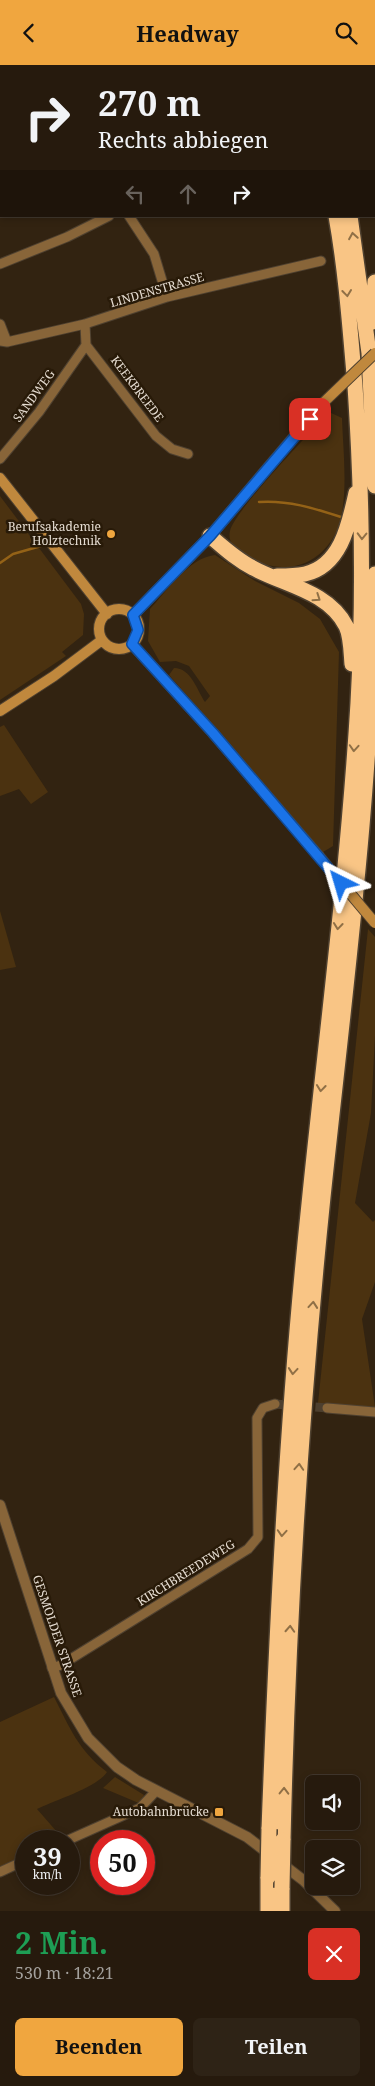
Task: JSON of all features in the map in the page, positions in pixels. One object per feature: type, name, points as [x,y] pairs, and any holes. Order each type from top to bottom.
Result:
[{"type":"highway","points":[[268,1911],[277,1603],[289,1415],[349,825],[358,699],[362,547],[361,470],[349,309],[336,217]]},
{"type":"highway","points":[[350,217],[372,353]]},
{"type":"highway","points":[[375,282],[372,353],[375,486]]},
{"type":"highway","points":[[273,577],[304,575],[319,569],[339,549],[349,523],[361,470]]},
{"type":"highway","points":[[210,536],[230,553],[253,568],[308,591],[329,605],[346,626],[358,699]]},
{"type":"highway","points":[[282,1911],[286,1722],[296,1503],[321,1216],[346,997],[366,778],[375,574]]},
{"type":"main road","points":[[133,615],[210,536],[322,404],[372,353]]},
{"type":"main road","points":[[0,478],[107,613]]},
{"type":"main road","points":[[123,610],[133,615],[138,630],[132,644],[120,649],[107,645],[102,640],[99,629],[107,613],[123,610]]},
{"type":"main road","points":[[0,711],[54,676],[102,640]]},
{"type":"main road","points":[[132,644],[318,855],[375,923]]},
{"type":"street","points":[[0,264],[67,237],[106,217]]},
{"type":"street","points":[[130,217],[154,254],[167,297]]},
{"type":"street","name":"LINDENSTRASSE","points":[[3,341],[85,324],[167,297],[321,261]]},
{"type":"street","points":[[0,324],[3,341]]},
{"type":"street","points":[[85,324],[86,345]]},
{"type":"street","name":"KEEKBREEDE","points":[[86,345],[156,436],[172,449],[188,454]]},
{"type":"street","name":"SANDWEG","points":[[0,459],[39,412],[86,345]]},
{"type":"street","name":"KIRCHBREEDEWEG","points":[[52,1668],[60,1665],[248,1549],[258,1537],[258,1418],[263,1408],[275,1405]]},
{"type":"street","points":[[327,1408],[375,1412]]},
{"type":"street","name":"GESMOLDER STRASSE","points":[[0,1505],[61,1693],[88,1738],[117,1767],[156,1791],[247,1837],[304,1880],[335,1911]]},
{"type":"street","points":[[80,1835],[140,1808],[156,1791]]},
{"type":"street","points":[[0,1871],[15,1864]]},
{"type":"shaded area","points":[[329,412],[342,418],[344,459],[343,502],[335,535],[321,553],[309,561],[295,566],[286,567],[264,564],[243,555],[230,540],[230,531],[235,521],[258,490]]},
{"type":"shaded area","points":[[0,496],[81,604],[84,614],[83,635],[62,652],[66,656],[0,700]]},
{"type":"shaded area","points":[[215,555],[255,581],[299,603],[320,619],[339,652],[333,846],[323,852],[169,675],[174,668],[185,672],[193,681],[205,702],[210,696],[189,666],[176,661],[160,662],[148,641],[150,609],[187,569],[205,557]]},
{"type":"shaded area","points":[[4,725],[48,792],[31,804],[19,789],[0,796],[0,727]]},
{"type":"shaded area","points":[[0,911],[16,967],[0,970]]},
{"type":"shaded area","points":[[368,929],[375,937],[375,1036],[371,1113],[355,1203],[373,1222],[375,1220],[375,1282],[362,1319],[375,1407],[318,1403]]},
{"type":"shaded area","points":[[54,1697],[70,1729],[82,1747],[107,1772],[95,1783],[37,1809],[55,1830],[15,1830],[15,1862],[0,1869],[0,1722]]},
{"type":"shaded area","points":[[115,1777],[144,1795],[141,1804],[103,1788]]},
{"type":"waterway","points":[[259,502],[290,503],[341,517]]},
{"type":"waterway","points":[[0,563],[13,554],[41,546]]},
{"type":"tunnel","points":[[275,1404],[327,1408]]},
{"type":"place","name":"Berufsakademie Holztechnik","points":[[111,534]]},
{"type":"place","name":"Autobahnbrücke","points":[[219,1812]]},
{"type":"route","points":[[310,419],[210,536],[133,615],[138,625],[138,635],[132,644],[213,733],[341,883]]}]
